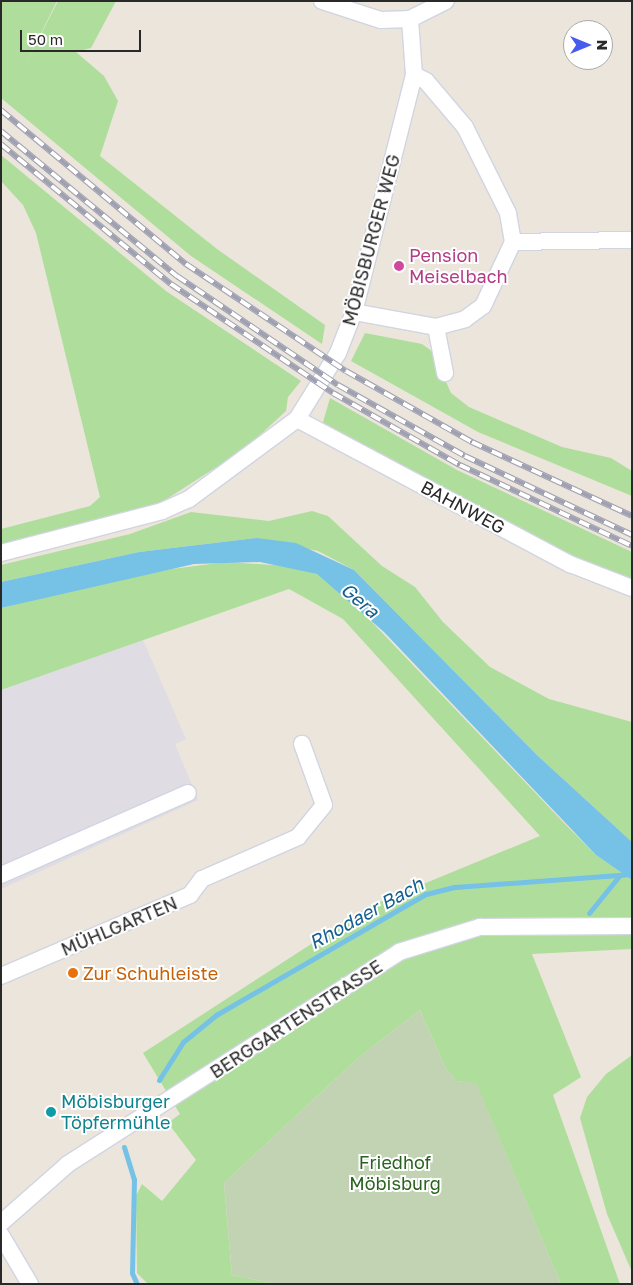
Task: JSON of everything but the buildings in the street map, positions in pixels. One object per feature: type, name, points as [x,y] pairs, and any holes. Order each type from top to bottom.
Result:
[{"type":"street","points":[[322,1],[381,20],[410,20],[446,1]]},
{"type":"street","name":"MÖBISBURGER WEG","points":[[1,553],[171,507],[298,419],[338,353],[354,312],[414,75],[410,20]]},
{"type":"street","points":[[354,312],[436,327],[465,319],[483,306],[513,242],[508,213],[465,127],[426,81],[414,75]]},
{"type":"street","points":[[513,242],[632,240]]},
{"type":"street","points":[[436,327],[445,373]]},
{"type":"street","name":"BAHNWEG","points":[[298,419],[570,564],[632,588]]},
{"type":"street","name":"MÜHLGARTEN","points":[[1,976],[190,895],[202,879],[298,837],[324,805],[302,744]]},
{"type":"street","points":[[1,875],[188,793]]},
{"type":"street","name":"BERGGARTENSTRASSE","points":[[1,1223],[68,1164],[399,952],[480,927],[632,926]]},
{"type":"street","points":[[1,1235],[30,1284]]},
{"type":"shaded area","points":[[143,640],[186,739],[175,744],[198,800],[1,889],[1,690]]},
{"type":"green space","points":[[1,1],[57,1],[25,65],[58,1],[116,1],[91,48],[76,52],[104,76],[118,101],[100,156],[217,249],[325,325],[322,344],[191,256],[1,98]]},
{"type":"green space","points":[[1,155],[166,291],[301,381],[288,397],[286,411],[246,448],[159,504],[1,545],[1,529],[90,506],[100,497],[36,233],[23,205],[1,181]]},
{"type":"green space","points":[[365,333],[422,344],[433,352],[451,393],[469,407],[562,447],[611,458],[632,471],[632,496],[478,432],[351,361]]},
{"type":"green space","points":[[330,398],[457,470],[632,552],[632,584],[571,560],[321,429]]},
{"type":"green space","points":[[312,511],[328,516],[382,566],[415,587],[443,622],[490,667],[549,699],[632,722],[632,842],[538,756],[354,570],[318,551],[257,538],[139,552],[1,582],[1,565],[130,534],[191,512],[269,521]]},
{"type":"green space","points":[[226,562],[288,566],[317,574],[346,595],[596,855],[632,880],[632,949],[532,954],[581,1077],[553,1095],[620,1284],[561,1284],[476,1084],[456,1081],[446,1069],[420,1010],[358,1058],[224,1183],[232,1275],[276,1284],[148,1284],[137,1273],[136,1196],[142,1184],[162,1201],[196,1160],[168,1123],[180,1114],[143,1053],[370,906],[540,836],[343,619],[289,589],[1,690],[1,608],[141,573]]},
{"type":"green space","name":"Friedhof Möbisburg","points":[[420,1010],[446,1069],[456,1081],[476,1083],[561,1284],[276,1284],[232,1275],[224,1183],[358,1058]]},
{"type":"green space","points":[[632,1055],[632,1272],[607,1214],[580,1118],[587,1097],[606,1074]]},
{"type":"water","name":"Gera","points":[[257,538],[296,543],[354,570],[538,756],[632,842],[632,880],[596,855],[384,632],[317,574],[260,562],[194,564],[1,608],[1,582],[139,552]]},
{"type":"waterway","name":"Rhodaer Bach","points":[[159,1080],[183,1042],[216,1015],[426,894],[455,887],[632,874]]},
{"type":"waterway","points":[[589,913],[620,875]]},
{"type":"waterway","name":"Rhodaer Bach","points":[[124,1147],[134,1179],[132,1273],[137,1284]]},
{"type":"railway","points":[[1,110],[186,264],[346,371],[472,442],[632,516]]},
{"type":"railway","points":[[1,131],[177,276],[338,385],[465,456],[632,535]]},
{"type":"railway","points":[[1,144],[171,284],[333,393],[460,465],[632,546]]},
{"type":"place","name":"Pension Meiselbach","points":[[399,266]]},
{"type":"place","name":"Zur Schuhleiste","points":[[73,973]]},
{"type":"place","name":"Möbisburger Töpfermühle","points":[[51,1112]]}]
